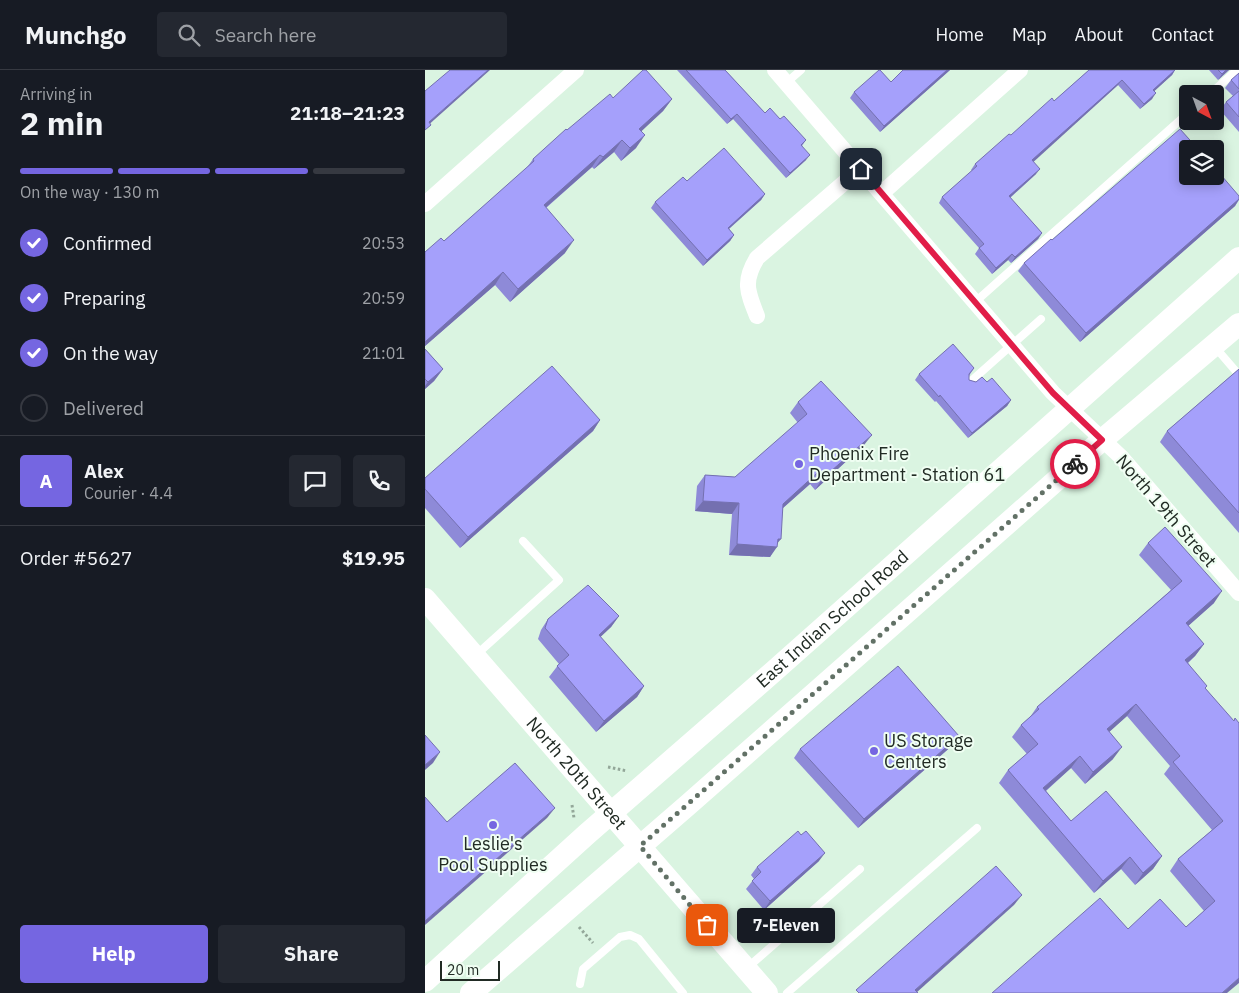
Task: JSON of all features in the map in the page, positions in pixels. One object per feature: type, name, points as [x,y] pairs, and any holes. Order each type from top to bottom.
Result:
[{"type":"main road","name":"East Indian School Road","points":[[425,981],[611,812],[780,666],[1239,258]]},
{"type":"main road","points":[[471,993],[1102,440],[1239,324]]},
{"type":"main road","name":"North 20th Street","points":[[425,599],[767,993]]},
{"type":"street","points":[[425,204],[576,70]]},
{"type":"street","name":"North 19th Street","points":[[775,70],[1011,346],[1053,393],[1121,458],[1239,593]]},
{"type":"street","points":[[882,193],[1020,70]]},
{"type":"street","points":[[757,316],[750,300],[747,283],[750,269],[757,258],[861,169]]},
{"type":"lane","points":[[786,83],[801,70]]},
{"type":"lane","points":[[1220,85],[1237,70]]},
{"type":"lane","points":[[974,303],[1179,121]]},
{"type":"lane","points":[[970,382],[1041,319]]},
{"type":"lane","points":[[1214,345],[1239,375]]},
{"type":"lane","points":[[475,656],[559,580],[523,541]]},
{"type":"lane","points":[[787,993],[977,828]]},
{"type":"lane","points":[[746,968],[860,869]]},
{"type":"lane","points":[[580,984],[583,969],[620,938],[630,935],[639,939],[683,993]]},
{"type":"path","points":[[608,767],[630,772]]},
{"type":"path","points":[[572,805],[574,819]]},
{"type":"path","points":[[578,927],[598,947]]},
{"type":"building","points":[[450,70],[488,70],[429,122],[431,125],[425,130],[425,91]]},
{"type":"building","points":[[643,70],[646,70],[672,99],[639,129],[645,135],[630,148],[622,140],[603,157],[600,155],[544,205],[574,240],[518,289],[503,272],[425,342],[425,252],[441,238],[444,241],[534,161],[533,159],[566,129],[610,94],[613,98]]},
{"type":"building","points":[[686,70],[725,70],[765,113],[770,108],[780,119],[784,116],[806,140],[801,145],[810,155],[790,173],[737,114],[731,119]]},
{"type":"building","points":[[879,70],[891,82],[903,70],[947,70],[884,126],[854,92]]},
{"type":"building","points":[[1089,70],[1175,70],[1153,90],[1156,93],[1144,104],[1122,80],[1032,160],[1040,169],[1009,196],[1042,233],[1015,257],[1012,254],[996,268],[979,248],[984,244],[942,197],[1009,134],[1011,135],[1052,98],[1054,101]]},
{"type":"building","points":[[1218,70],[1226,70],[1222,74]]},
{"type":"building","points":[[1239,73],[1239,89],[1231,80]]},
{"type":"building","points":[[1239,91],[1239,117],[1226,102]]},
{"type":"building","points":[[1179,130],[1190,140],[1179,140],[1179,185],[1224,185],[1224,178],[1239,196],[1239,199],[1086,333],[1024,263]]},
{"type":"building","points":[[724,148],[765,194],[728,228],[734,235],[707,260],[655,202],[683,177],[687,181]]},
{"type":"building","points":[[953,344],[974,368],[969,374],[969,380],[976,382],[982,377],[987,382],[992,378],[1011,400],[972,433],[940,395],[939,397],[919,374]]},
{"type":"building","points":[[425,349],[443,369],[428,382],[425,379]]},
{"type":"building","points":[[552,366],[600,420],[468,537],[425,489],[425,478]]},
{"type":"building","points":[[1239,369],[1239,513],[1167,431]]},
{"type":"building","name":"Phoenix Fire Department - Station 61","points":[[821,381],[872,435],[822,479],[817,473],[783,504],[781,539],[778,539],[777,547],[737,544],[739,503],[703,501],[705,475],[735,477],[807,414],[798,402]]},
{"type":"building","points":[[1165,527],[1222,591],[1186,623],[1204,644],[1185,660],[1207,686],[1205,688],[1234,721],[1235,718],[1239,723],[1239,978],[1222,993],[992,993],[1100,898],[1128,929],[1160,899],[1186,927],[1215,901],[1178,859],[1223,821],[1173,762],[1180,756],[1136,704],[1107,729],[1122,747],[1093,772],[1080,756],[1043,788],[1071,821],[1106,791],[1162,856],[1143,873],[1130,857],[1103,881],[1008,770],[1038,744],[1021,725],[1039,709],[1037,707],[1182,581],[1148,543]]},
{"type":"building","points":[[588,585],[619,616],[599,635],[644,686],[604,721],[557,666],[569,655],[545,628],[548,619]]},
{"type":"building","name":"US Storage Centers","points":[[898,666],[959,736],[864,819],[800,749]]},
{"type":"building","points":[[425,735],[440,752],[425,765]]},
{"type":"building","points":[[515,763],[555,808],[425,921],[425,797],[447,822]]},
{"type":"building","points":[[798,831],[801,835],[806,831],[825,853],[770,901],[752,881],[761,872],[757,867]]},
{"type":"building","points":[[996,866],[1022,895],[915,990],[918,993],[859,993],[856,990]]},
{"type":"way so far","points":[[707,925],[640,846],[1075,464]]},
{"type":"place","name":"Phoenix Fire Department - Station 61","points":[[799,464]]},
{"type":"place","name":"US Storage Centers","points":[[874,751]]},
{"type":"place","name":"Leslie's Pool Supplies","points":[[493,825]]},
{"type":"place","name":"7-Eleven","points":[[707,925]]},
{"type":"route","points":[[861,169],[1053,393],[1102,440],[1075,464]]}]
